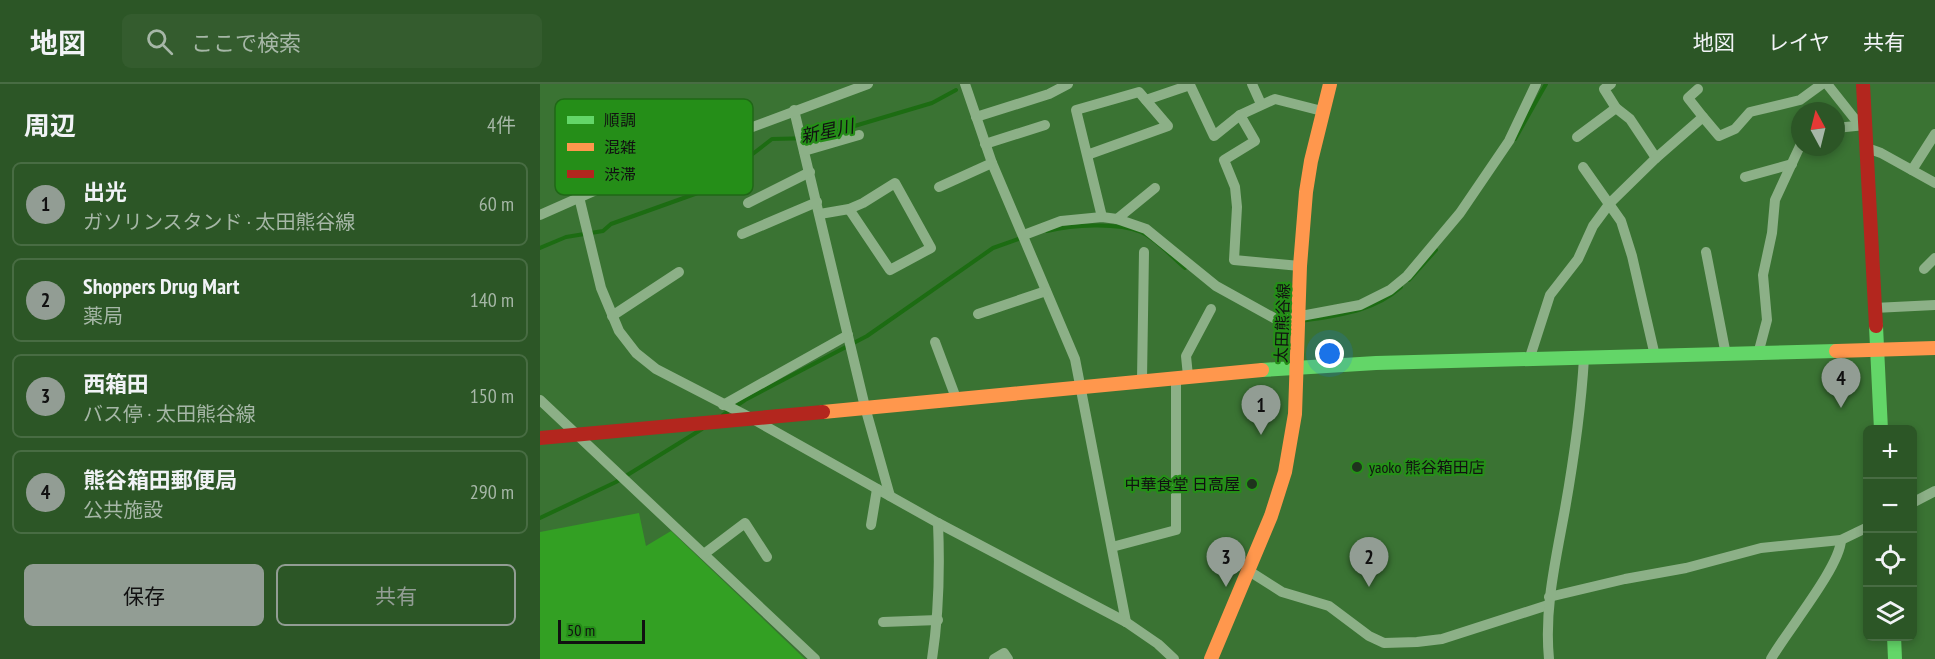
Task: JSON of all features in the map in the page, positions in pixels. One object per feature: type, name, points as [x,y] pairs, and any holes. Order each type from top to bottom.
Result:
[{"type":"street","points":[[753,126],[868,84]]},
{"type":"street","points":[[965,84],[992,163],[1076,359],[1126,622]]},
{"type":"street","points":[[976,117],[1048,94],[1068,84]]},
{"type":"street","points":[[1252,84],[1261,104]]},
{"type":"street","name":"太田熊谷線","points":[[1211,659],[1271,516],[1285,472],[1296,414],[1300,266],[1306,192],[1322,111],[1330,84]]},
{"type":"street","points":[[1024,235],[1061,221],[1102,217],[1117,219],[1146,229],[1216,286],[1274,318],[1298,322],[1360,305],[1390,290],[1407,276],[1460,213],[1503,150],[1536,84]]},
{"type":"street","points":[[1611,84],[1604,89],[1616,108],[1630,119],[1656,158]]},
{"type":"street","points":[[1698,89],[1688,98],[1719,136],[1736,129],[1750,112],[1800,100],[1822,84]]},
{"type":"street","points":[[1827,84],[1854,117],[1865,125]]},
{"type":"street","points":[[1863,84],[1881,425]]},
{"type":"street","points":[[1146,100],[1190,85],[1214,136],[1240,115],[1275,99],[1322,111]]},
{"type":"street","points":[[1087,155],[1168,126],[1139,92],[1076,110],[1102,217]]},
{"type":"street","points":[[1577,137],[1616,108]]},
{"type":"street","points":[[794,110],[865,407],[890,496]]},
{"type":"street","points":[[1240,115],[1255,141],[1224,160],[1235,187],[1237,207],[1234,260],[1300,266]]},
{"type":"street","points":[[1529,360],[1550,295],[1569,273],[1593,226],[1610,203],[1656,158],[1703,117]]},
{"type":"street","points":[[986,144],[1045,125]]},
{"type":"street","points":[[1845,127],[1865,125]]},
{"type":"street","points":[[1912,170],[1935,134]]},
{"type":"street","points":[[804,149],[859,135]]},
{"type":"street","points":[[1867,148],[1881,153],[1935,183]]},
{"type":"street","points":[[1758,354],[1767,320],[1763,274],[1772,233],[1775,200],[1796,156]]},
{"type":"street","points":[[939,187],[992,163]]},
{"type":"street","points":[[1745,177],[1792,164]]},
{"type":"street","points":[[1583,167],[1621,221],[1632,256],[1655,356]]},
{"type":"street","points":[[748,203],[810,172]]},
{"type":"street","points":[[820,214],[849,209],[895,183],[931,248],[890,270],[849,209]]},
{"type":"street","points":[[1117,219],[1155,188]]},
{"type":"street","points":[[540,215],[584,195]]},
{"type":"street","points":[[579,197],[601,288],[612,316],[619,331],[636,353],[656,369],[938,523],[1126,622],[1158,644],[1174,659]]},
{"type":"street","points":[[742,234],[817,202]]},
{"type":"street","points":[[1142,380],[1144,252]]},
{"type":"street","points":[[1706,252],[1726,355]]},
{"type":"street","points":[[1923,269],[1935,258]]},
{"type":"street","points":[[612,316],[679,272]]},
{"type":"street","points":[[978,314],[1046,291]]},
{"type":"street","points":[[1874,308],[1935,305]]},
{"type":"street","points":[[1112,547],[1176,530],[1182,376],[1186,356],[1210,309]]},
{"type":"street","points":[[724,405],[848,335]]},
{"type":"street","points":[[935,342],[956,398]]},
{"type":"street","points":[[540,438],[719,421],[745,416],[1297,367],[1935,348]]},
{"type":"street","points":[[1549,659],[1546,633],[1549,601],[1577,441],[1584,358]]},
{"type":"street","points":[[540,400],[815,659]]},
{"type":"street","points":[[871,525],[877,489]]},
{"type":"street","points":[[1917,500],[1935,491]]},
{"type":"street","points":[[705,554],[745,523],[767,557]]},
{"type":"street","points":[[932,659],[938,620],[940,563],[938,523]]},
{"type":"street","points":[[1249,571],[1282,592],[1329,606],[1369,636],[1384,643],[1442,639],[1549,601],[1625,579],[1686,568],[1761,548],[1840,540],[1863,529]]},
{"type":"street","points":[[1771,659],[1829,571],[1840,540]]},
{"type":"street","points":[[883,622],[938,620]]},
{"type":"street","points":[[1894,641],[1895,659]]},
{"type":"street","points":[[994,659],[1004,653],[1008,659]]},
{"type":"green space","points":[[639,513],[646,546],[671,531],[805,659],[540,659],[540,532]]},
{"type":"waterway","points":[[1515,139],[1546,84]]},
{"type":"waterway","name":"新星川","points":[[753,154],[772,139],[814,138],[932,103],[956,90]]},
{"type":"waterway","name":"新星川","points":[[540,248],[566,237],[603,231],[611,224],[692,195]]},
{"type":"waterway","points":[[1047,231],[1094,226],[1131,229],[1152,239],[1185,268]]},
{"type":"waterway","points":[[723,415],[745,400],[867,336],[993,248],[1021,238]]},
{"type":"waterway","points":[[1409,280],[1436,250]]},
{"type":"waterway","points":[[1302,321],[1367,307],[1401,287]]},
{"type":"waterway","points":[[540,518],[616,482],[702,429]]},
{"type":"traffic: fast","points":[[1876,326],[1881,425]]},
{"type":"traffic: fast","points":[[1262,370],[1376,363],[1836,351]]},
{"type":"traffic: fast","points":[[1894,641],[1895,659]]},
{"type":"traffic: slow","points":[[1211,659],[1271,516],[1285,472],[1295,414],[1300,266],[1306,192],[1311,161],[1330,84]]},
{"type":"traffic: slow","points":[[1836,351],[1935,348]]},
{"type":"traffic: slow","points":[[823,412],[1262,370]]},
{"type":"traffic: jam","points":[[1863,84],[1876,326]]},
{"type":"traffic: jam","points":[[540,438],[823,412]]},
{"type":"place","name":"熊谷箱田郵便局","points":[[1841,408]]},
{"type":"place","name":"出光","points":[[1261,435]]},
{"type":"place","name":"yaoko 熊谷箱田店","points":[[1357,467]]},
{"type":"place","name":"中華食堂 日高屋","points":[[1252,484]]},
{"type":"place","name":"西箱田","points":[[1226,587]]},
{"type":"place","name":"Shoppers Drug Mart","points":[[1369,587]]}]
